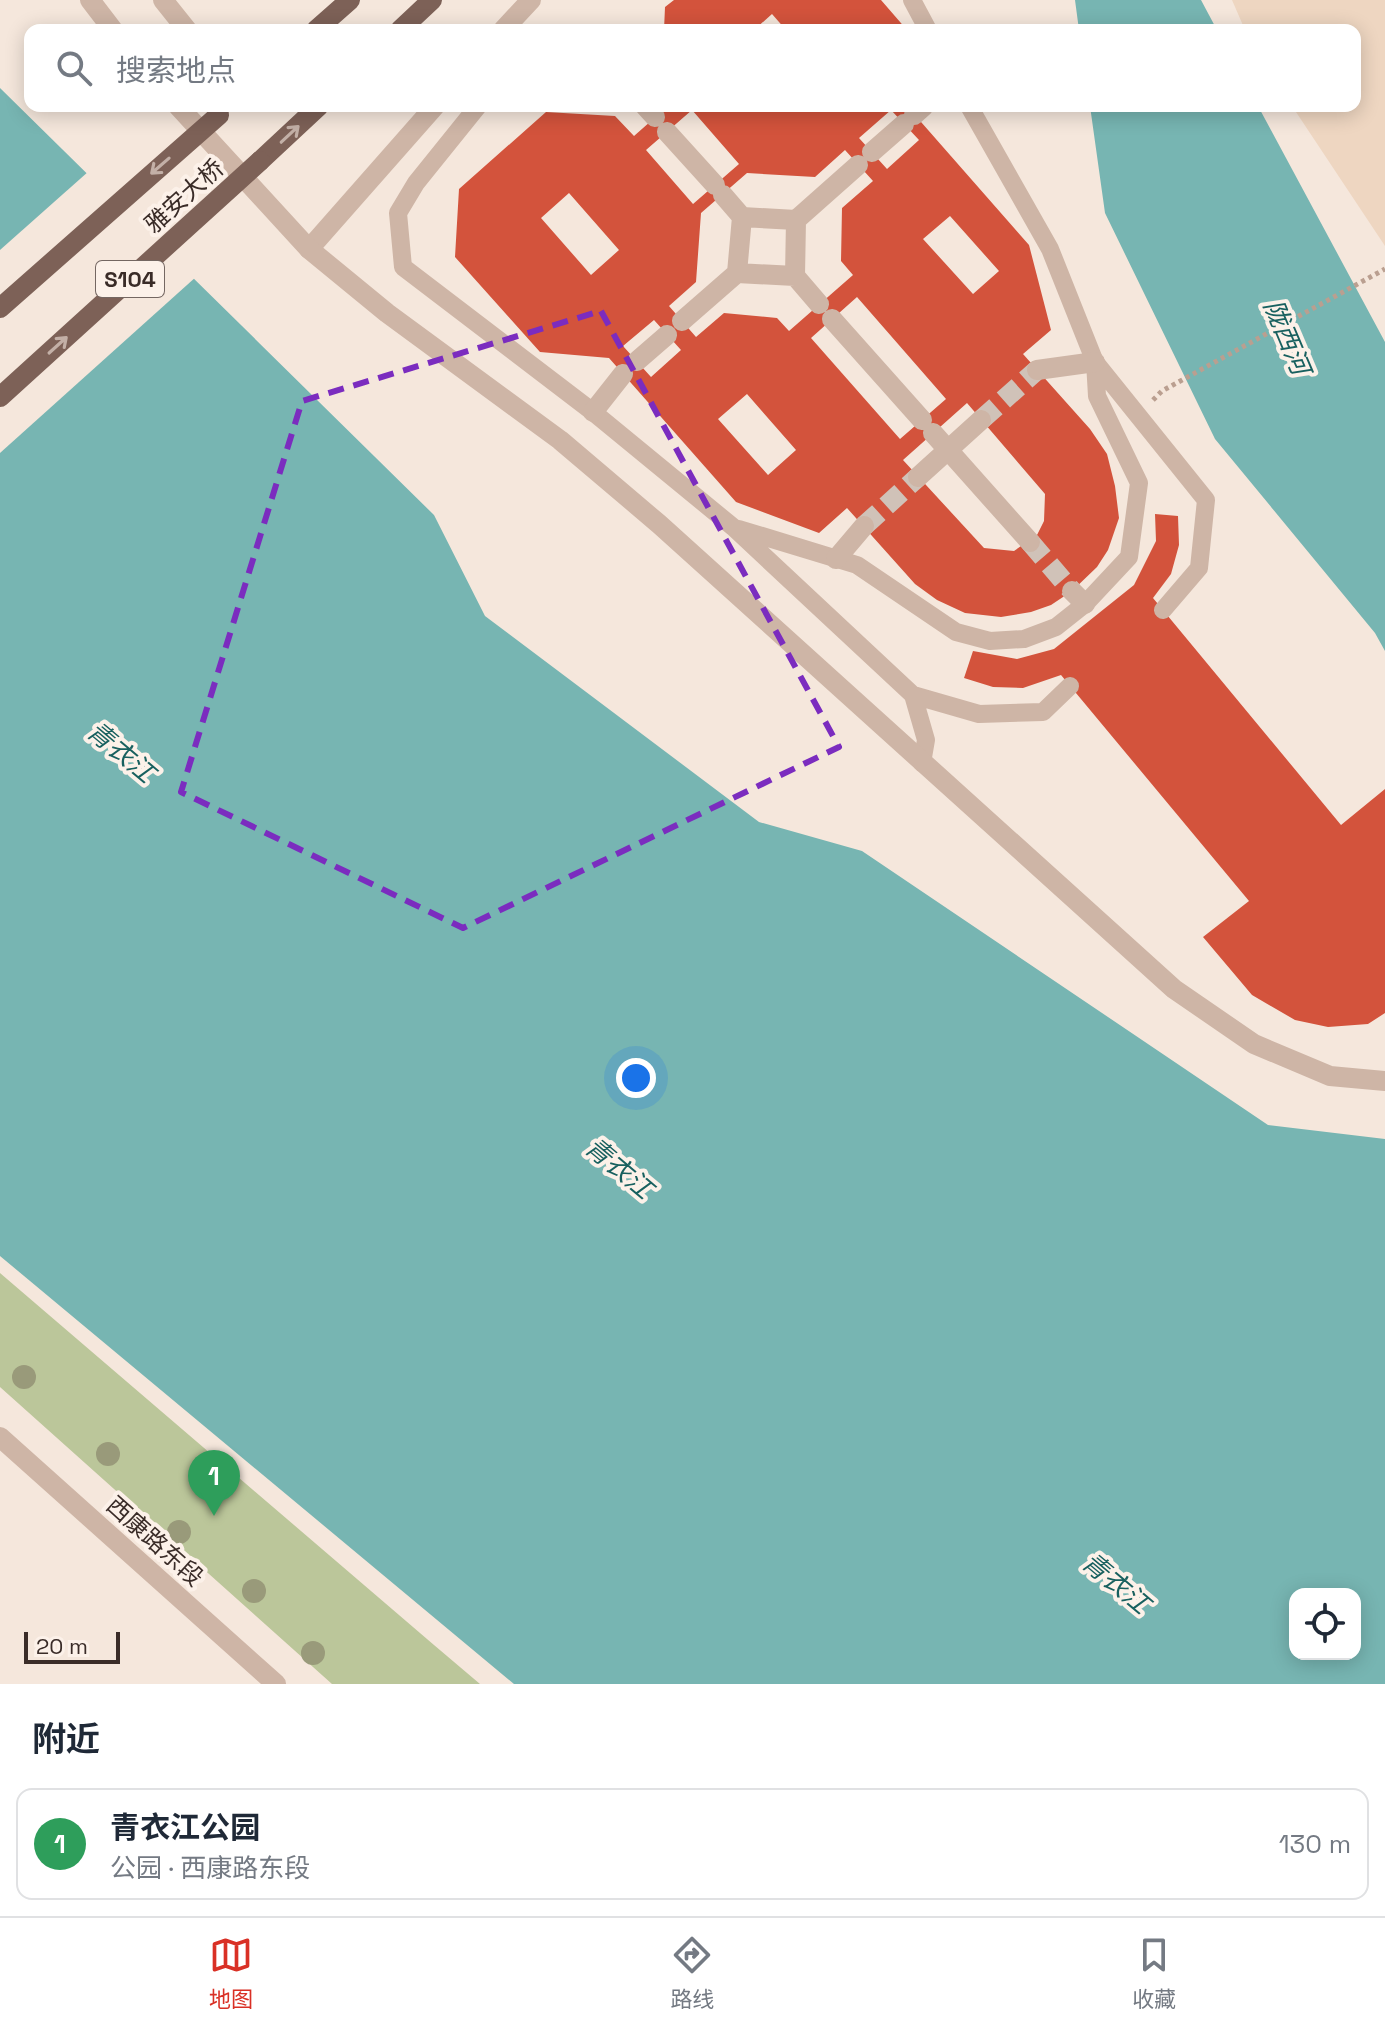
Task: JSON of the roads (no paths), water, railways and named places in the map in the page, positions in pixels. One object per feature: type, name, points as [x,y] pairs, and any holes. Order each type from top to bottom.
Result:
[{"type":"main road","points":[[323,24],[350,0]]},
{"type":"main road","points":[[406,24],[432,0]]},
{"type":"main road","name":"雅安大桥","points":[[0,308],[222,112]]},
{"type":"main road","name":"雅安大桥","points":[[0,397],[313,112]]},
{"type":"street","points":[[90,0],[108,24]]},
{"type":"street","points":[[163,0],[182,24]]},
{"type":"street","points":[[183,112],[309,249],[387,313],[560,440],[659,524],[1174,989],[1254,1044],[1330,1076],[1385,1081]]},
{"type":"street","points":[[309,249],[430,112]]},
{"type":"street","points":[[742,217],[796,220],[914,115]]},
{"type":"street","points":[[593,412],[630,368],[737,273],[742,217],[656,118]]},
{"type":"street","points":[[796,220],[795,276],[1030,542]]},
{"type":"street","points":[[737,273],[795,276]]},
{"type":"street","points":[[1037,370],[1095,362]]},
{"type":"street","points":[[918,477],[981,420]]},
{"type":"street","points":[[836,559],[864,526]]},
{"type":"street","name":"西康路东段","points":[[0,1437],[276,1684]]},
{"type":"lane","points":[[912,0],[925,24]]},
{"type":"lane","points":[[473,112],[416,183],[398,213],[403,267],[593,412],[733,527],[913,695],[979,714],[1043,712],[1070,686]]},
{"type":"lane","points":[[972,112],[1050,249],[1095,362],[1206,500],[1199,568],[1163,610]]},
{"type":"lane","points":[[733,527],[857,565],[956,632],[990,641],[1024,639],[1056,627],[1079,598],[1129,557],[1139,483],[1097,396],[1095,362]]},
{"type":"lane","points":[[913,695],[926,740],[922,763]]},
{"type":"water","points":[[1075,0],[1201,0],[1214,24],[1078,24]]},
{"type":"water","name":"青衣江","points":[[0,88],[434,515],[485,616],[759,822],[862,851],[1268,1125],[1385,1139],[1385,1684],[514,1684],[0,1256]]},
{"type":"water","name":"陇西河","points":[[1091,112],[1261,112],[1385,342],[1385,651],[1375,633],[1215,439],[1105,213]]},
{"type":"tunnel","points":[[981,420],[1037,370]]},
{"type":"tunnel","points":[[864,526],[918,477]]},
{"type":"tunnel","points":[[1030,542],[1072,591]]},
{"type":"place","name":"青衣江公园","points":[[214,1516]]}]
